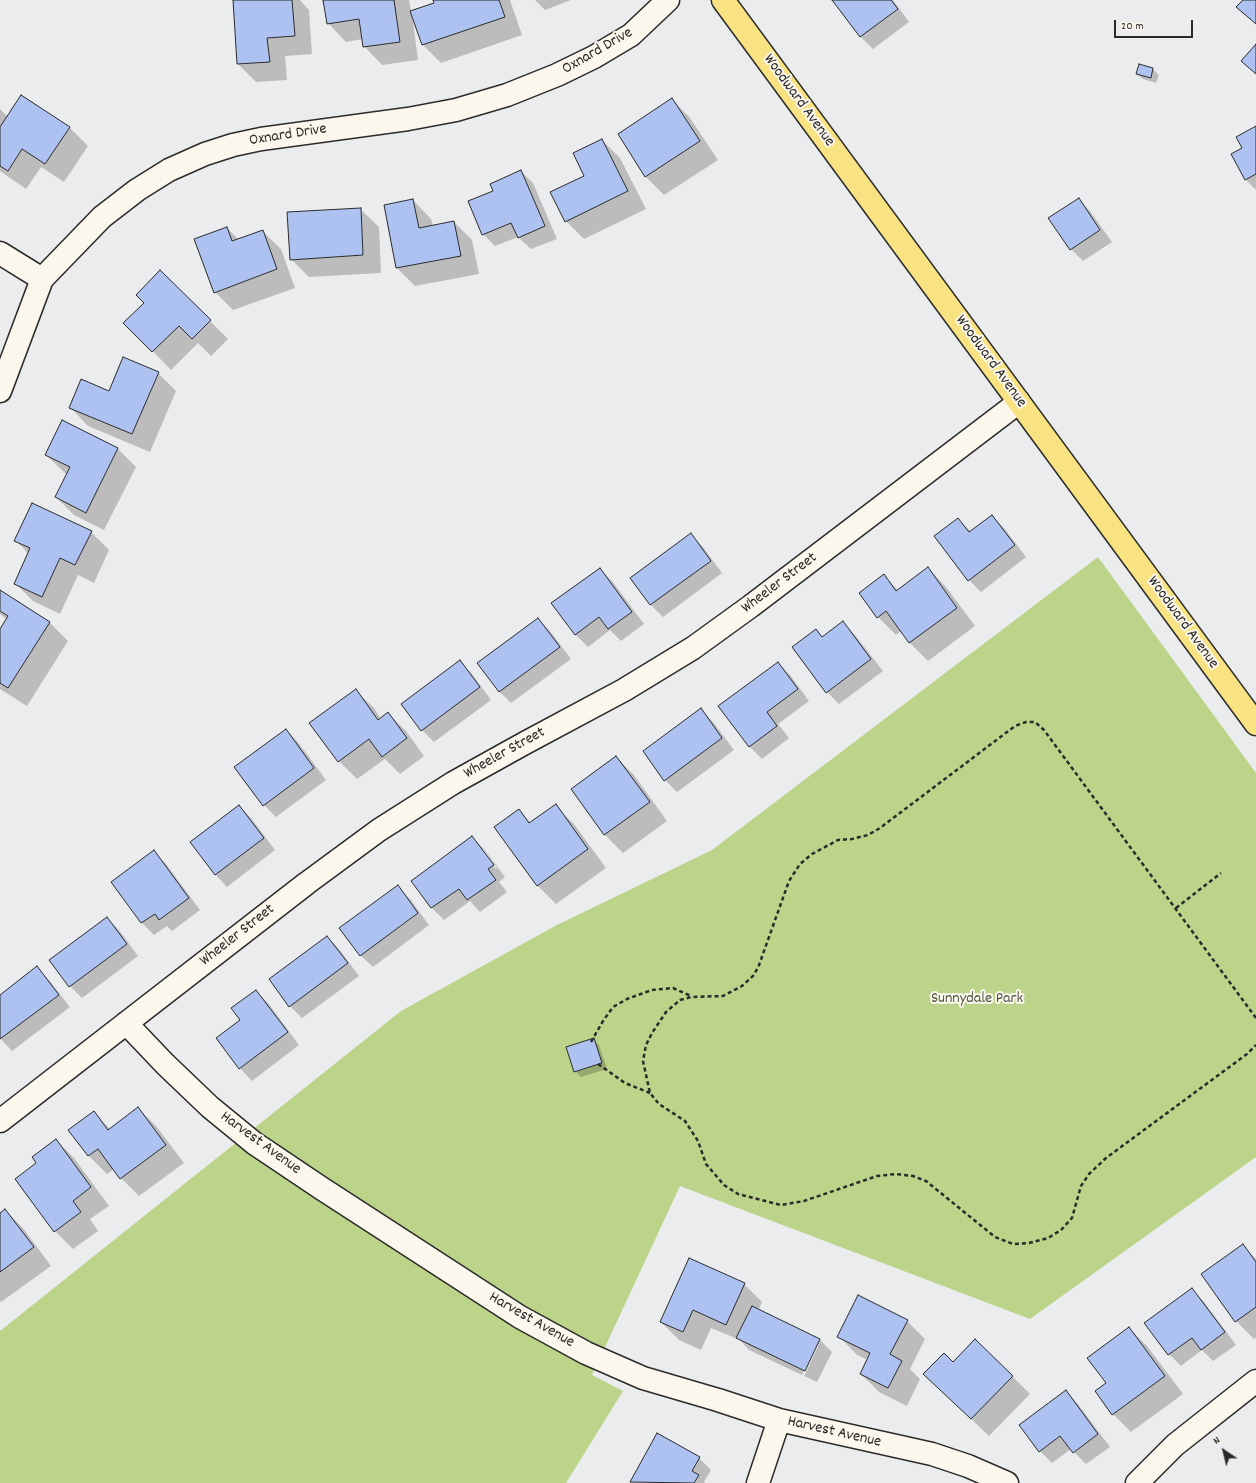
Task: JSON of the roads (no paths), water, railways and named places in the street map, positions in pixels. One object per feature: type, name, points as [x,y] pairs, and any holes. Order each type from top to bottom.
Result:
[{"type":"main road","name":"Woodward Avenue","points":[[723,0],[1256,724]]},
{"type":"street","name":"Oxnard Drive","points":[[0,391],[42,279],[102,217],[137,190],[170,170],[205,154],[240,143],[408,119],[456,110],[507,95],[556,75],[594,57],[631,35],[668,0]]},
{"type":"street","points":[[0,253],[42,279]]},
{"type":"street","name":"Wheeler Street","points":[[0,1121],[307,883],[379,830],[454,783],[624,690],[693,648],[752,606],[1020,402]]},
{"type":"street","name":"Harvest Avenue","points":[[126,1023],[165,1064],[210,1107],[254,1143],[520,1316],[586,1353],[643,1378],[779,1420],[932,1454],[968,1466],[1007,1483]]},
{"type":"street","points":[[1137,1483],[1176,1445],[1256,1381]]},
{"type":"street","points":[[758,1483],[779,1420]]},
{"type":"park label","name":"Sunnydale Park","points":[[977,1000]]}]
